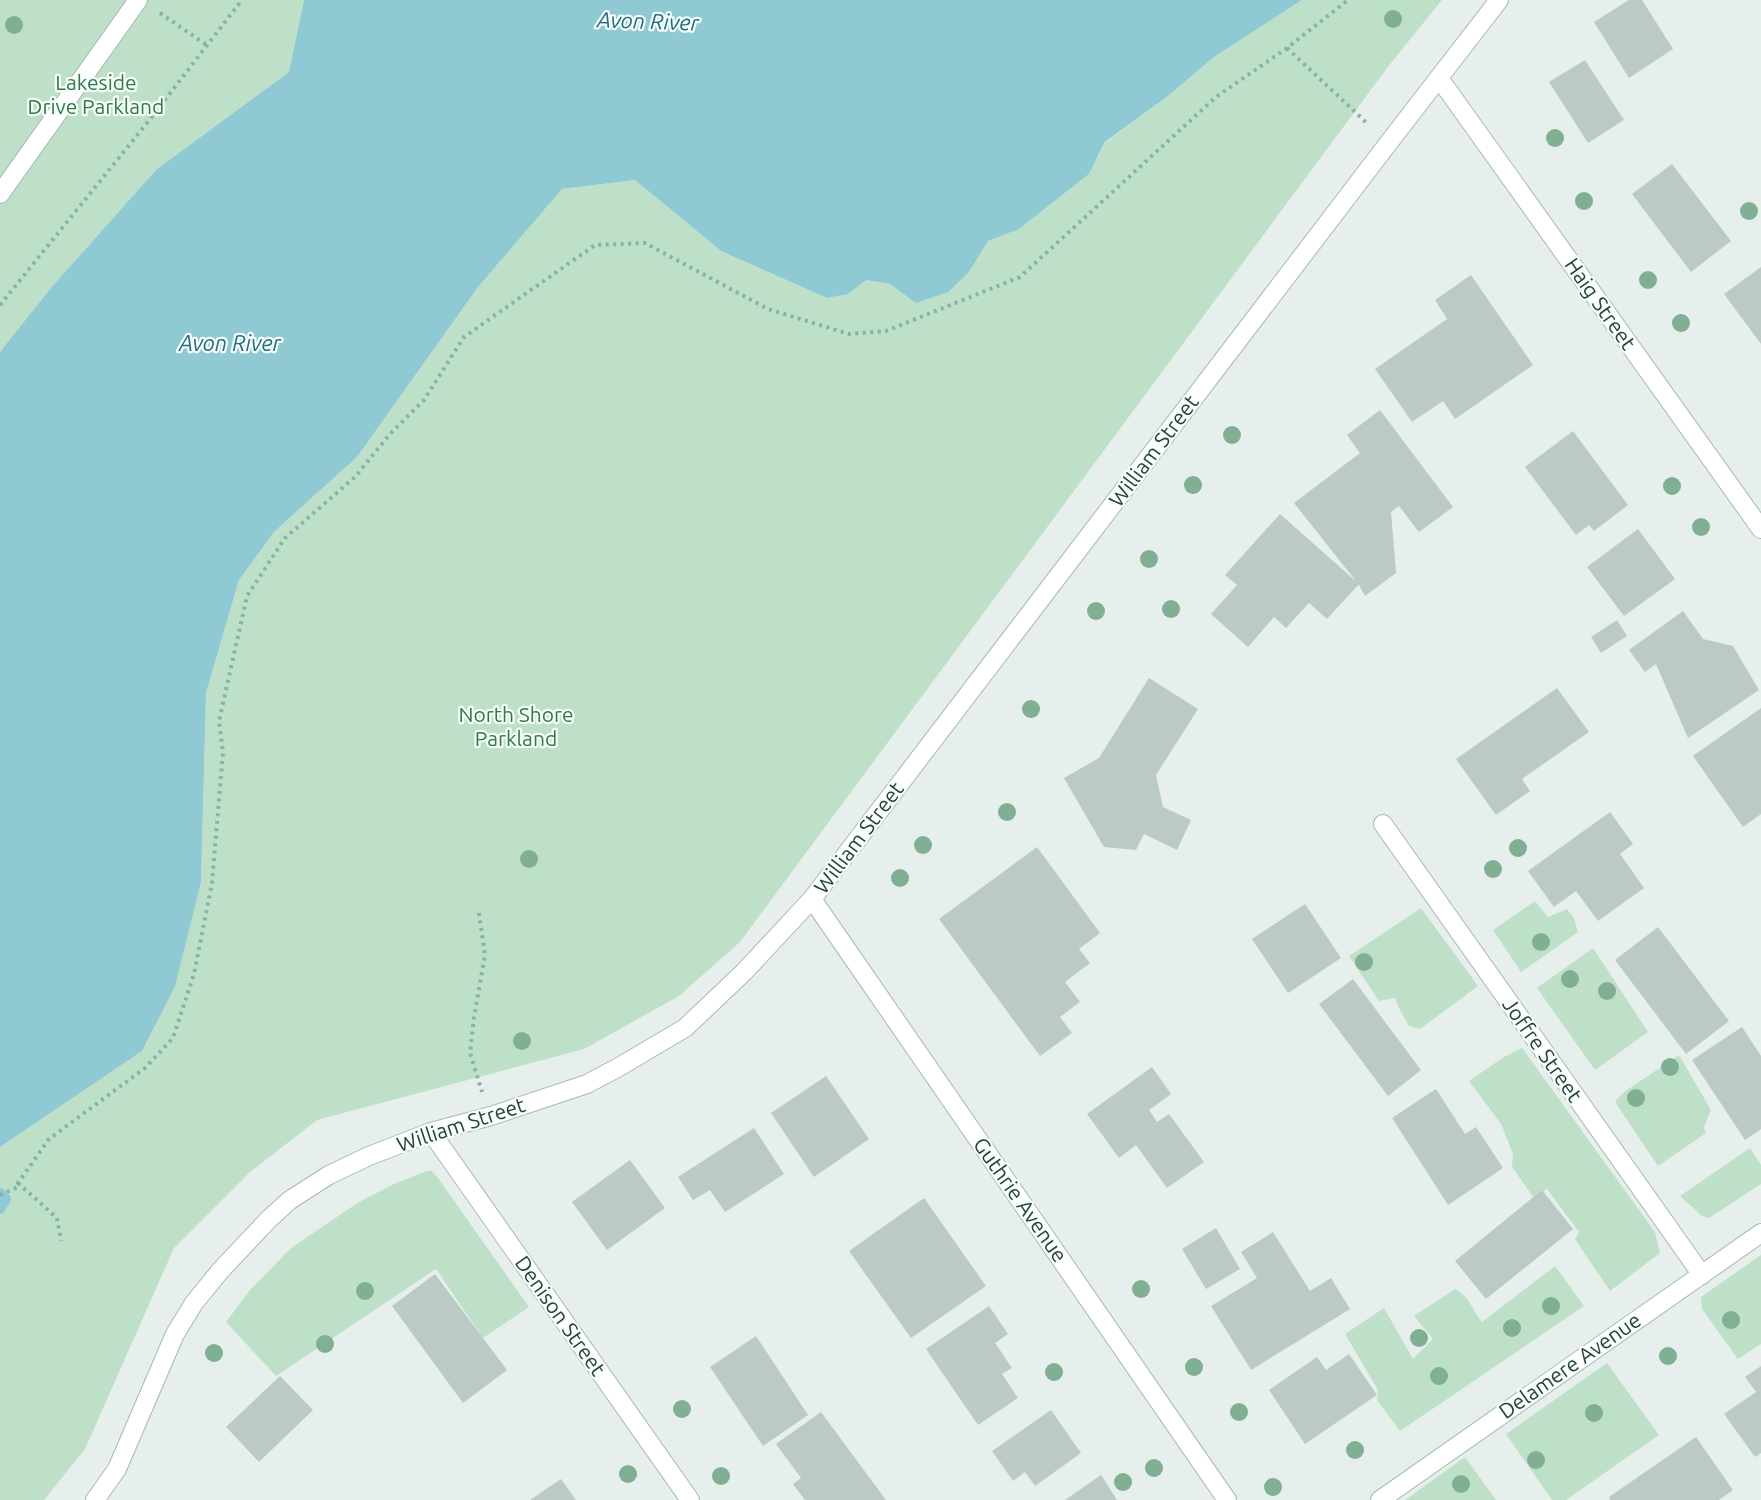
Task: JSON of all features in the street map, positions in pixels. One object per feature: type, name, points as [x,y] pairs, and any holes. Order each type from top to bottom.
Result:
[{"type":"street","points":[[0,194],[138,0]]},
{"type":"street","name":"William Street","points":[[94,1500],[117,1469],[175,1335],[194,1303],[220,1271],[269,1219],[329,1174],[359,1161],[431,1132],[491,1116],[587,1084],[685,1028],[744,972],[812,899],[1499,0]]},
{"type":"street","name":"Haig Street","points":[[1439,78],[1761,529]]},
{"type":"street","name":"Joffre Street","points":[[1383,824],[1702,1275]]},
{"type":"street","name":"Guthrie Avenue","points":[[812,899],[1227,1500]]},
{"type":"street","name":"Denison Street","points":[[431,1132],[690,1500]]},
{"type":"street","name":"Delamere Avenue","points":[[1380,1500],[1761,1233]]},
{"type":"path","points":[[0,305],[208,46],[242,0]]},
{"type":"path","points":[[0,1195],[18,1187],[18,1183],[49,1139],[145,1068],[173,1038],[194,974],[212,883],[223,752],[219,721],[248,596],[285,538],[355,477],[390,434],[424,400],[464,337],[595,245],[645,243],[768,309],[849,334],[886,331],[1020,277],[1216,98],[1287,48],[1348,0]]},
{"type":"path","points":[[160,12],[208,46]]},
{"type":"path","points":[[1287,48],[1379,134],[1390,141]]},
{"type":"path","points":[[479,913],[485,955],[470,1053],[491,1116]]},
{"type":"path","points":[[18,1183],[57,1218],[61,1241]]},
{"type":"green space","name":"Lakeside Drive Parkland","points":[[0,0],[304,0],[289,72],[157,169],[0,352]]},
{"type":"green space","name":"North Shore Parkland","points":[[1302,0],[1442,0],[1390,64],[740,942],[679,996],[584,1049],[317,1120],[250,1172],[174,1248],[85,1449],[44,1500],[0,1500],[0,1147],[142,1051],[201,882],[206,693],[239,580],[274,532],[357,457],[478,287],[562,189],[635,180],[721,251],[827,298],[848,294],[866,280],[890,284],[969,272],[988,241],[1019,229],[1089,174],[1105,143],[1168,96],[1214,57]]},
{"type":"green space","points":[[1535,901],[1548,917],[1567,909],[1574,918],[1578,932],[1521,972],[1493,930]]},
{"type":"green space","points":[[1421,908],[1478,986],[1420,1029],[1409,1026],[1395,998],[1379,1001],[1349,956]]},
{"type":"green space","points":[[1593,948],[1648,1032],[1595,1070],[1537,988]]},
{"type":"green space","points":[[1522,1048],[1655,1232],[1660,1253],[1610,1291],[1575,1239],[1579,1232],[1547,1189],[1534,1198],[1512,1167],[1513,1154],[1501,1124],[1469,1081],[1504,1057]]},
{"type":"green space","points":[[1679,1055],[1711,1110],[1704,1127],[1706,1133],[1658,1166],[1615,1102],[1624,1092]]},
{"type":"green space","points":[[1750,1148],[1761,1165],[1761,1184],[1709,1218],[1702,1216],[1680,1196]]},
{"type":"green space","points":[[432,1171],[438,1178],[529,1307],[483,1338],[436,1269],[276,1376],[226,1322],[250,1290],[291,1248],[359,1202],[394,1184]]},
{"type":"green space","points":[[1761,1255],[1761,1344],[1738,1359],[1702,1309],[1701,1297]]},
{"type":"green space","points":[[1555,1266],[1584,1306],[1400,1431],[1377,1400],[1378,1390],[1345,1334],[1384,1308],[1413,1359],[1433,1339],[1414,1316],[1455,1289],[1468,1300],[1482,1322]]},
{"type":"green space","points":[[1607,1363],[1659,1435],[1566,1500],[1552,1500],[1506,1434]]},
{"type":"green space","points":[[1465,1457],[1496,1500],[1405,1500]]},
{"type":"water","name":"Avon River","points":[[304,0],[1302,0],[1214,57],[1168,96],[1105,142],[1089,174],[1019,229],[988,241],[969,272],[948,292],[916,303],[890,284],[866,280],[848,294],[827,298],[721,251],[635,180],[562,189],[478,287],[357,457],[274,532],[239,580],[206,693],[201,882],[175,986],[142,1051],[0,1147],[0,352],[51,288],[157,169],[289,72]]},
{"type":"building","points":[[1629,0],[1642,0],[1673,49],[1629,78],[1594,22]]},
{"type":"building","points":[[1585,60],[1624,120],[1588,143],[1549,82]]},
{"type":"building","points":[[1672,164],[1731,241],[1691,272],[1632,194]]},
{"type":"building","points":[[1761,267],[1761,344],[1724,294]]},
{"type":"building","points":[[1471,275],[1533,365],[1455,419],[1443,401],[1412,422],[1375,369],[1447,319],[1435,300]]},
{"type":"building","points":[[1380,410],[1453,507],[1419,532],[1399,506],[1391,512],[1396,573],[1365,596],[1359,585],[1294,503],[1360,453],[1347,435]]},
{"type":"building","points":[[1573,431],[1628,505],[1594,531],[1589,525],[1576,535],[1525,467]]},
{"type":"building","points":[[1280,514],[1359,584],[1327,619],[1309,603],[1286,628],[1274,617],[1248,647],[1211,614],[1237,585],[1225,575]]},
{"type":"building","points":[[1638,529],[1675,579],[1624,616],[1587,567]]},
{"type":"building","points":[[1683,611],[1703,639],[1733,646],[1759,690],[1688,738],[1656,664],[1645,672],[1629,650]]},
{"type":"building","points":[[1617,620],[1627,636],[1601,653],[1591,637]]},
{"type":"building","points":[[1149,678],[1198,709],[1156,775],[1163,807],[1191,820],[1177,850],[1144,834],[1136,850],[1104,847],[1064,778],[1099,758]]},
{"type":"building","points":[[1557,688],[1589,732],[1522,779],[1530,791],[1496,815],[1456,759]]},
{"type":"building","points":[[1761,708],[1761,814],[1743,827],[1693,756]]},
{"type":"building","points":[[1610,812],[1633,844],[1620,854],[1644,888],[1598,921],[1576,891],[1554,907],[1528,871]]},
{"type":"building","points":[[1037,847],[1100,933],[1079,949],[1090,963],[1065,982],[1080,1002],[1060,1017],[1072,1033],[1040,1056],[939,919]]},
{"type":"building","points":[[1305,904],[1341,958],[1288,993],[1252,939]]},
{"type":"building","points":[[1658,927],[1729,1021],[1686,1054],[1615,960]]},
{"type":"building","points":[[1353,979],[1421,1070],[1388,1096],[1319,1004]]},
{"type":"building","points":[[1742,1027],[1761,1056],[1761,1129],[1745,1140],[1692,1060]]},
{"type":"building","points":[[1152,1067],[1171,1094],[1149,1110],[1157,1122],[1169,1114],[1204,1162],[1167,1188],[1136,1145],[1119,1158],[1087,1114]]},
{"type":"building","points":[[826,1076],[869,1139],[814,1177],[771,1113]]},
{"type":"building","points":[[1436,1089],[1465,1134],[1476,1127],[1503,1168],[1448,1205],[1392,1118]]},
{"type":"building","points":[[754,1128],[784,1174],[725,1212],[710,1190],[693,1200],[678,1177]]},
{"type":"building","points":[[630,1160],[665,1208],[607,1250],[572,1202]]},
{"type":"building","points":[[1542,1190],[1573,1229],[1486,1299],[1455,1261]]},
{"type":"building","points":[[924,1198],[986,1286],[911,1338],[849,1251]]},
{"type":"building","points":[[1216,1228],[1240,1269],[1206,1289],[1182,1249]]},
{"type":"building","points":[[1273,1232],[1310,1291],[1331,1278],[1350,1309],[1251,1370],[1211,1306],[1257,1278],[1241,1252]]},
{"type":"building","points":[[435,1274],[507,1370],[463,1403],[392,1306]]},
{"type":"building","points":[[989,1306],[1008,1334],[995,1343],[1012,1368],[1002,1374],[1018,1398],[978,1425],[926,1349]]},
{"type":"building","points":[[756,1336],[808,1415],[763,1446],[710,1367]]},
{"type":"building","points":[[1349,1354],[1377,1395],[1305,1444],[1269,1390],[1317,1357],[1326,1370]]},
{"type":"building","points":[[1761,1366],[1761,1453],[1755,1457],[1724,1414],[1756,1392],[1745,1377]]},
{"type":"building","points":[[280,1376],[313,1410],[259,1462],[226,1427]]},
{"type":"building","points":[[1051,1410],[1081,1453],[1035,1486],[1025,1472],[1013,1481],[992,1451]]},
{"type":"building","points":[[821,1412],[886,1500],[805,1500],[793,1484],[801,1478],[776,1444]]},
{"type":"building","points":[[1696,1437],[1733,1490],[1719,1500],[1610,1500],[1609,1497]]},
{"type":"building","points":[[1101,1475],[1117,1500],[1065,1500]]},
{"type":"building","points":[[561,1479],[576,1500],[530,1500]]},
{"type":"waterway","points":[[0,1193],[6,1199],[0,1209]]}]
